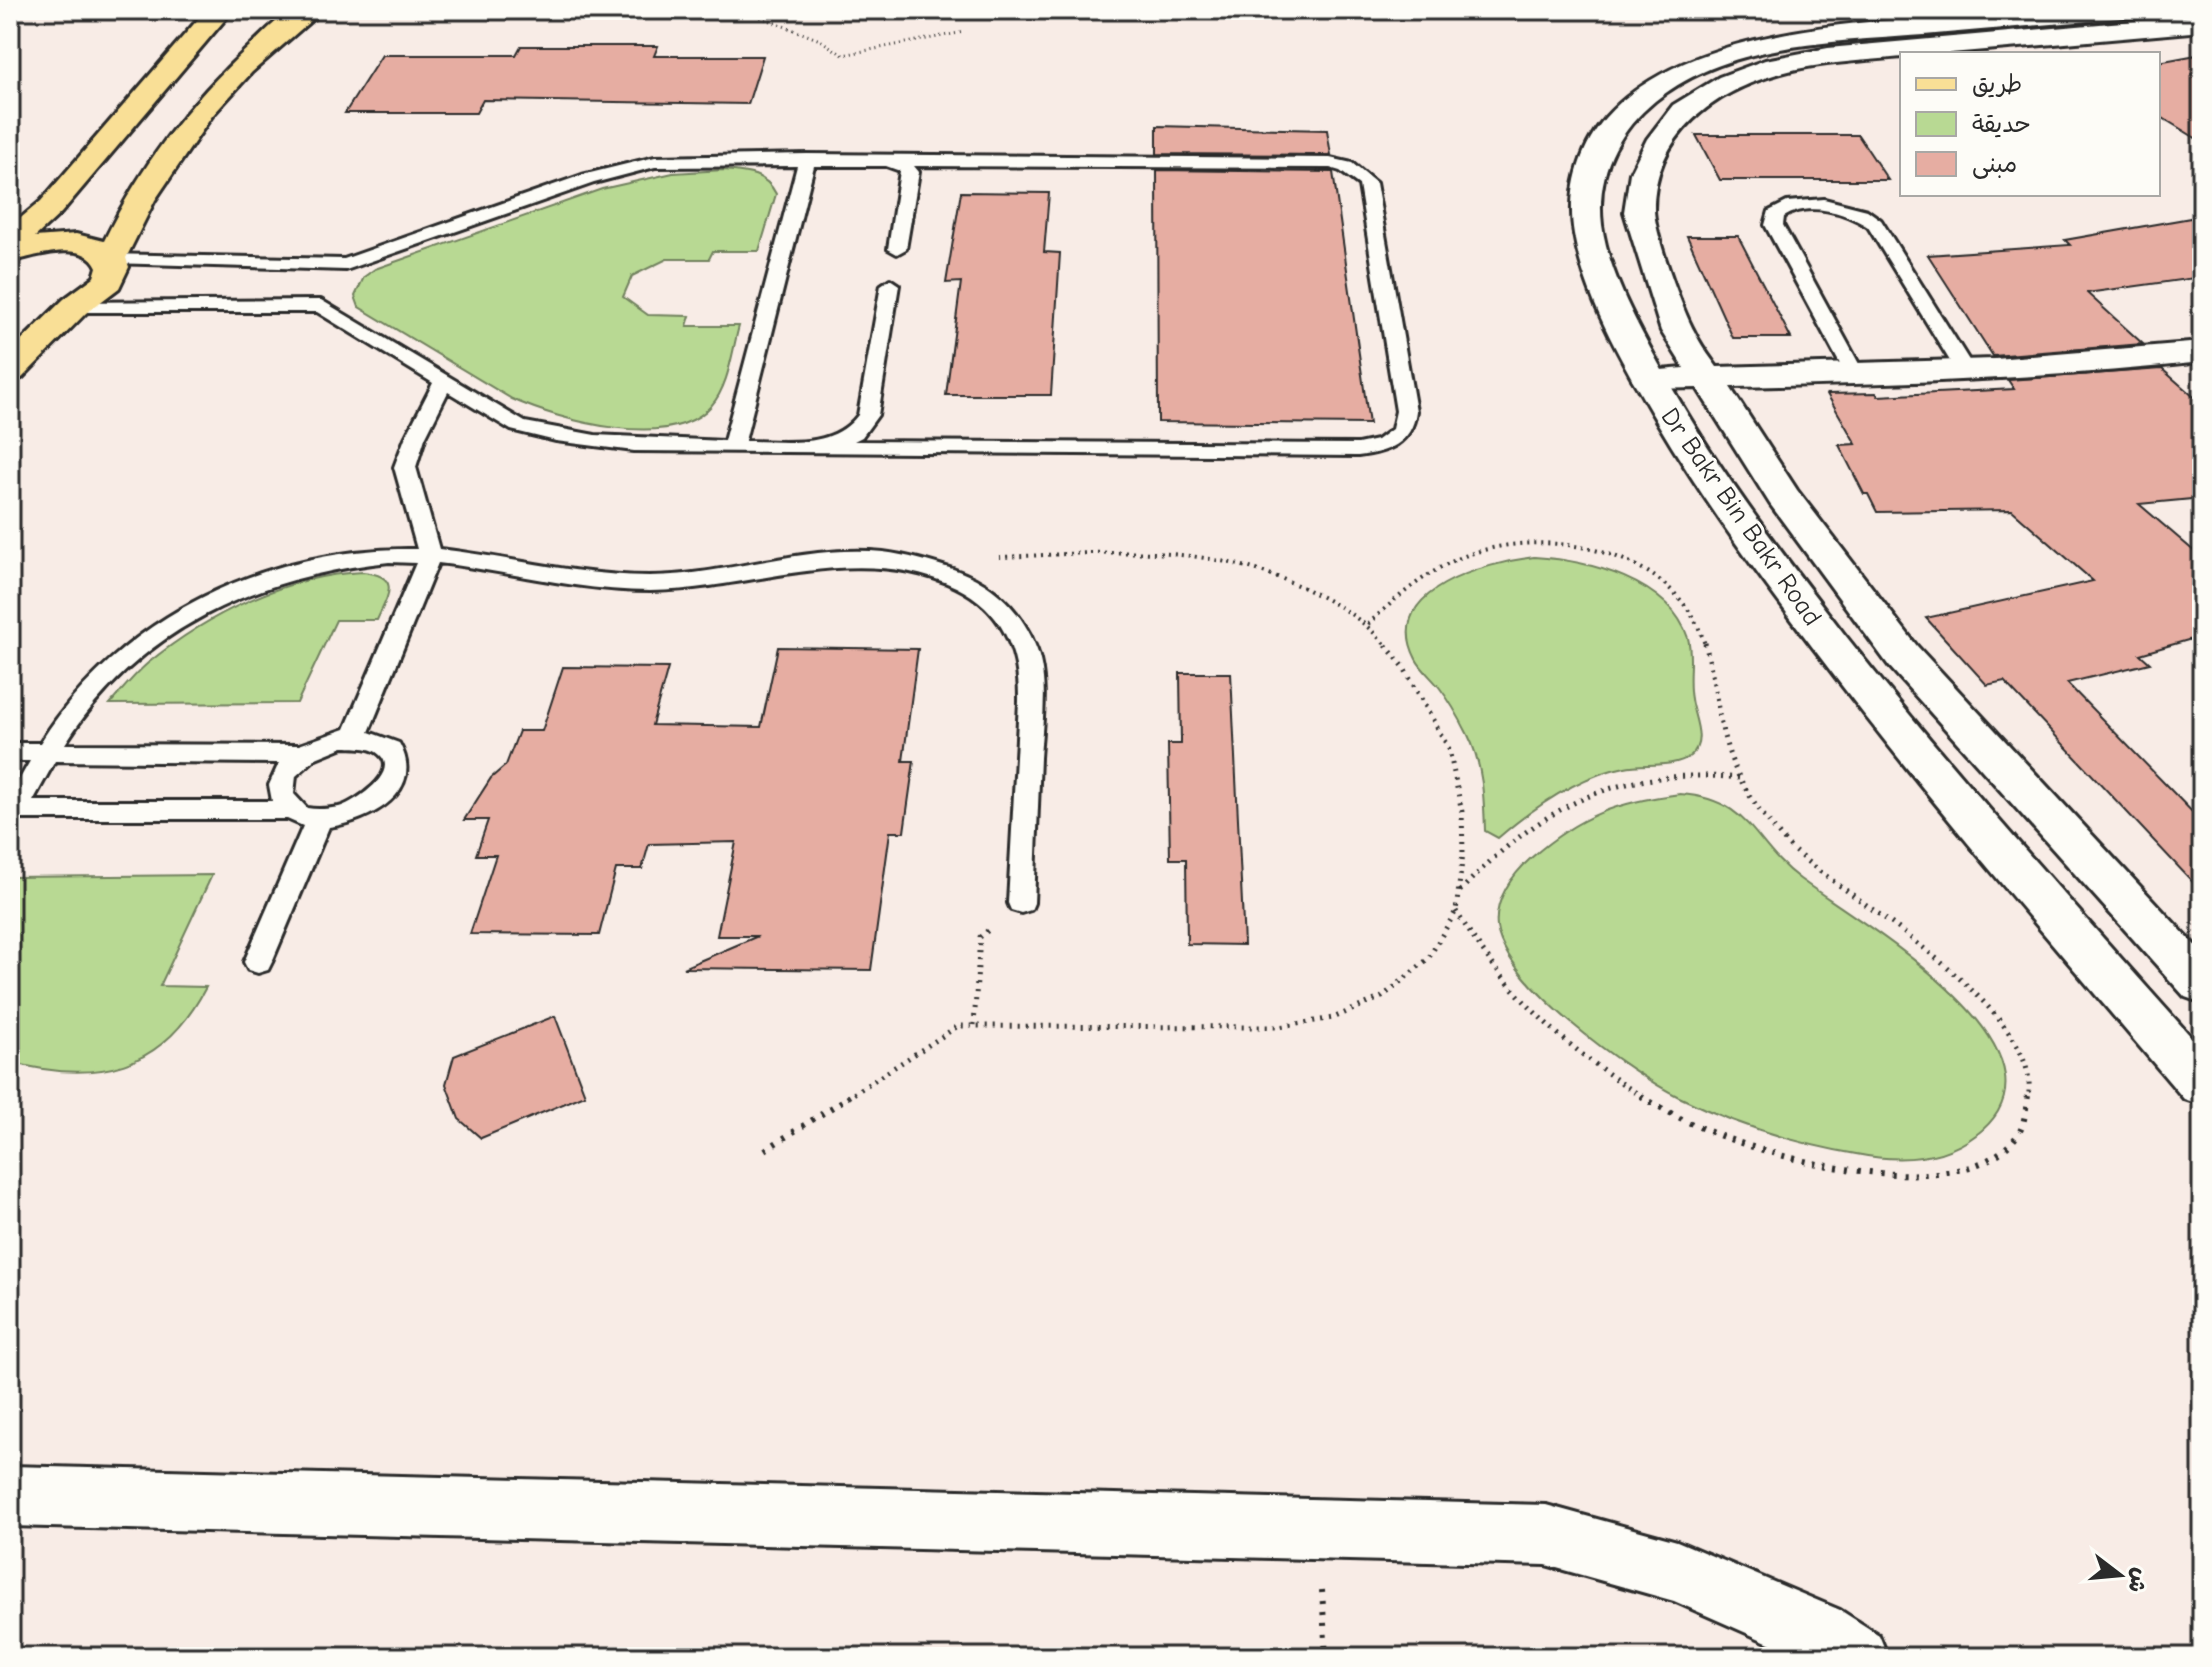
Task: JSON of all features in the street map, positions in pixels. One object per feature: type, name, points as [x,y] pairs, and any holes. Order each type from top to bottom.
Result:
[{"type":"main road","points":[[10,243],[51,207],[220,10]]},
{"type":"main road","points":[[111,258],[151,180],[216,94],[254,55],[310,10]]},
{"type":"main road","points":[[10,253],[38,245],[84,244],[101,249],[111,258],[113,267],[108,281],[75,306],[10,371]]},
{"type":"main road","points":[[20,321],[75,306]]},
{"type":"street","name":"Dr Bakr Bin Bakr Road","points":[[2122,10],[1830,36],[1723,56],[1673,76],[1615,124],[1595,157],[1587,193],[1588,234],[1606,289],[1649,379],[1693,456],[1806,614],[2001,850],[2202,1084]]},
{"type":"street","points":[[2202,23],[1828,56],[1774,66],[1728,83],[1683,111],[1661,139],[1644,173],[1639,212],[1677,331],[1783,496],[1903,656],[2202,984]]},
{"type":"street","points":[[1649,379],[1965,370],[2123,362],[2202,352]]},
{"type":"street","points":[[10,1496],[1546,1535],[1677,1571],[1818,1632],[1857,1657]]},
{"type":"lane","points":[[733,446],[807,159]]},
{"type":"lane","points":[[75,306],[321,306],[518,426],[554,436],[632,444],[1358,450],[1379,447],[1395,439],[1406,425],[1367,183],[1346,167],[1313,162],[688,160],[621,169],[346,265],[111,258]]},
{"type":"lane","points":[[882,160],[906,167],[910,172],[897,249]]},
{"type":"lane","points":[[1854,373],[1774,225],[1775,215],[1787,207],[1824,204],[1843,207],[1875,224],[1965,370]]},
{"type":"lane","points":[[321,306],[346,265]]},
{"type":"lane","points":[[818,446],[855,433],[868,415],[890,285]]},
{"type":"lane","points":[[354,738],[430,556],[405,467],[415,438],[443,382]]},
{"type":"lane","points":[[13,810],[91,690],[124,658],[156,633],[214,601],[268,578],[327,562],[379,555],[430,556],[630,584],[676,583],[825,558],[856,556],[914,564],[975,587],[995,602],[1019,635],[1030,667],[1021,903]]},
{"type":"lane","points":[[354,738],[380,742],[391,750],[397,762],[396,776],[388,790],[374,803],[354,813],[319,819],[296,814],[285,805],[280,793],[282,779],[291,765],[324,743],[354,738]]},
{"type":"lane","points":[[10,752],[304,754]]},
{"type":"lane","points":[[13,810],[292,810]]},
{"type":"lane","points":[[258,962],[319,819]]},
{"type":"lane","points":[[10,1522],[124,1499]]},
{"type":"path","points":[[742,10],[820,40],[843,55],[964,32]]},
{"type":"path","points":[[1368,624],[1397,596],[1432,571],[1467,555],[1496,547],[1534,543],[1568,544],[1598,550],[1630,563],[1668,585],[1697,622],[1710,660],[1725,748],[1739,778],[1793,850],[1938,960],[1994,1011],[2018,1049],[2030,1084],[2029,1111],[2013,1141],[1988,1161],[1945,1175],[1876,1173],[1802,1161],[1745,1145],[1691,1123],[1643,1097],[1534,1015],[1497,973],[1456,911]]},
{"type":"path","points":[[765,1150],[958,1026],[1279,1027],[1333,1018],[1382,997],[1428,959],[1456,911],[1462,812],[1449,749],[1403,666],[1368,624],[1322,597],[1271,573],[1222,560],[1159,551],[1020,558],[982,556],[914,564]]},
{"type":"path","points":[[1459,892],[1487,860],[1533,827],[1599,792],[1630,782],[1678,774],[1739,778]]},
{"type":"path","points":[[974,1025],[980,937],[1021,903]]},
{"type":"green space","points":[[724,170],[761,178],[776,194],[759,251],[713,251],[709,259],[667,259],[632,276],[623,297],[648,315],[690,316],[687,326],[739,326],[722,389],[711,406],[693,420],[643,430],[614,428],[532,407],[512,399],[359,307],[355,296],[364,277],[375,269],[602,189],[673,173]]},
{"type":"green space","points":[[1534,557],[1578,563],[1624,577],[1663,601],[1678,618],[1688,638],[1690,691],[1698,744],[1683,760],[1625,767],[1590,778],[1541,805],[1498,838],[1485,831],[1482,782],[1473,746],[1447,698],[1416,659],[1409,635],[1413,614],[1425,598],[1444,584],[1467,573]]},
{"type":"green space","points":[[363,572],[383,578],[389,588],[377,620],[336,620],[297,703],[110,704],[148,663],[222,614],[277,589],[334,575]]},
{"type":"green space","points":[[1680,794],[1722,804],[1737,814],[1784,866],[1910,957],[1951,992],[1984,1029],[2003,1066],[2002,1102],[1976,1135],[1933,1155],[1903,1159],[1856,1154],[1765,1132],[1700,1107],[1657,1085],[1573,1024],[1522,974],[1505,949],[1497,927],[1501,898],[1517,872],[1549,843],[1583,821],[1618,806]]},
{"type":"green space","points":[[212,875],[160,986],[206,987],[189,1015],[169,1037],[148,1054],[124,1065],[98,1071],[41,1069],[10,1062],[10,877]]},
{"type":"building","points":[[521,46],[658,46],[654,56],[763,56],[748,104],[483,100],[476,113],[345,113],[382,55],[516,55]]},
{"type":"building","points":[[2202,54],[2202,142],[2160,116],[2160,62]]},
{"type":"building","points":[[1157,126],[1327,130],[1331,155],[1157,154]]},
{"type":"building","points":[[1696,135],[1858,135],[1888,180],[1720,180]]},
{"type":"building","points":[[1157,170],[1333,172],[1369,424],[1158,422]]},
{"type":"building","points":[[961,192],[1049,193],[1044,252],[1060,253],[1051,395],[946,395],[961,282],[946,283]]},
{"type":"building","points":[[2202,216],[2202,277],[2087,293],[2143,344],[1993,356],[1928,255],[2070,245],[2065,240]]},
{"type":"building","points":[[1687,236],[1738,236],[1791,338],[1733,338]]},
{"type":"building","points":[[2162,369],[2202,404],[2202,498],[2139,504],[2202,558],[2202,636],[2140,654],[2150,663],[2067,683],[2202,822],[2202,892],[2004,681],[1987,685],[1926,618],[2093,581],[2012,510],[1877,512],[1868,494],[1864,494],[1839,445],[1856,444],[1827,394],[1876,393],[1878,396],[2014,389],[2008,380]]},
{"type":"building","points":[[778,647],[918,649],[903,761],[914,761],[904,832],[890,832],[871,970],[683,968],[758,936],[717,936],[736,842],[649,844],[642,869],[616,869],[599,935],[470,934],[496,855],[476,855],[488,820],[464,820],[491,778],[506,765],[519,731],[542,731],[563,667],[668,668],[652,725],[761,727]]},
{"type":"building","points":[[1180,673],[1231,673],[1244,945],[1187,944],[1186,859],[1170,859],[1168,744],[1181,744]]},
{"type":"building","points":[[555,1016],[585,1095],[481,1138],[459,1119],[446,1084],[454,1056]]}]
